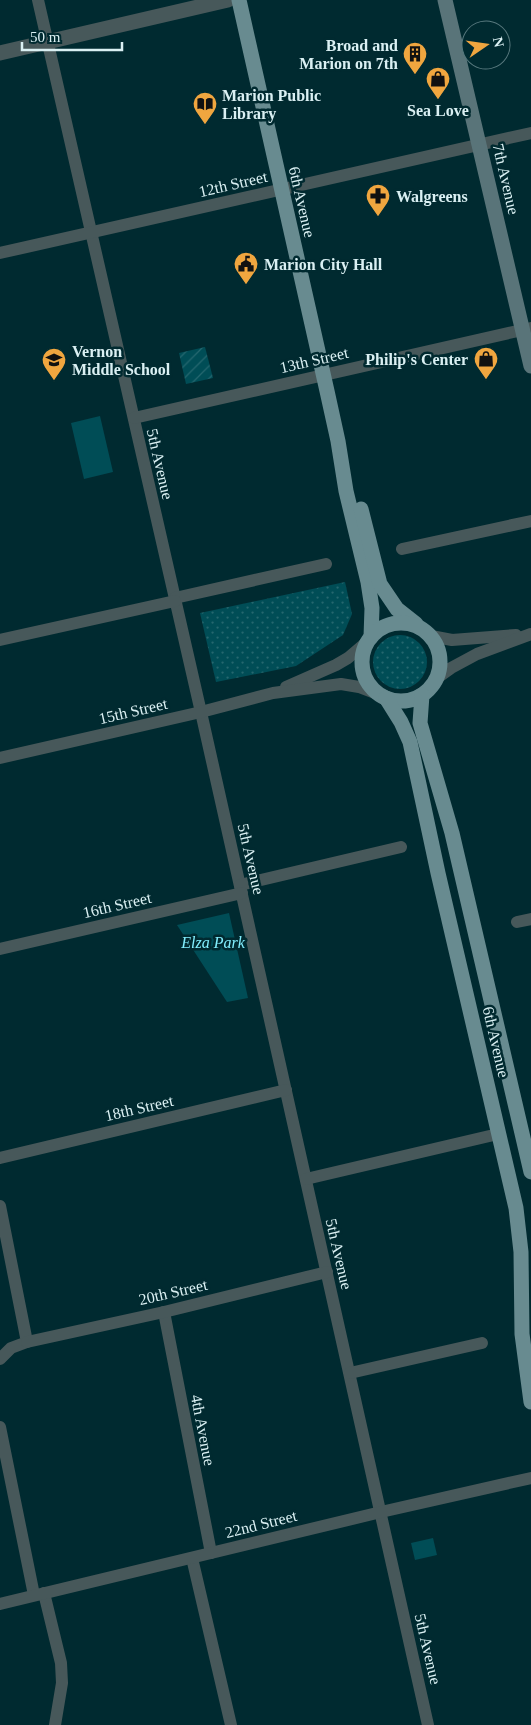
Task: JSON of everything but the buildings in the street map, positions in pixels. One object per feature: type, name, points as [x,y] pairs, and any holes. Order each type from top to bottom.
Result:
[{"type":"main road","name":"6th Avenue","points":[[239,0],[324,374],[346,491],[372,606],[370,639]]},
{"type":"main road","name":"7th Avenue","points":[[445,0],[527,329],[531,366]]},
{"type":"main road","name":"6th Avenue","points":[[338,441],[357,495],[380,584],[397,609],[427,633]]},
{"type":"main road","points":[[396,623],[416,625],[427,633],[436,643],[440,660],[437,678],[433,685],[422,695],[409,701],[399,701],[383,696],[370,686],[364,674],[362,661],[364,648],[378,630],[396,623]]},
{"type":"main road","name":"6th Avenue","points":[[422,695],[420,723],[452,833],[492,1000],[526,1127],[531,1172]]},
{"type":"main road","name":"6th Avenue","points":[[383,696],[401,722],[410,742],[517,1217],[521,1252],[522,1334],[531,1402]]},
{"type":"street","name":"5th Avenue","points":[[38,0],[201,712],[428,1725]]},
{"type":"street","points":[[0,53],[228,0]]},
{"type":"street","name":"12th Street","points":[[0,254],[531,133]]},
{"type":"street","name":"13th Street","points":[[134,418],[527,329]]},
{"type":"street","points":[[402,550],[531,521]]},
{"type":"street","points":[[0,640],[326,564]]},
{"type":"street","points":[[427,633],[452,640],[531,634]]},
{"type":"street","points":[[437,678],[477,654],[531,634]]},
{"type":"street","name":"15th Street","points":[[273,693],[336,665],[348,658],[370,639]]},
{"type":"street","name":"15th Street","points":[[0,758],[201,712],[273,693],[341,684],[359,687],[383,696]]},
{"type":"street","name":"16th Street","points":[[0,949],[401,847]]},
{"type":"street","points":[[516,922],[531,919]]},
{"type":"street","name":"18th Street","points":[[0,1158],[286,1090]]},
{"type":"street","points":[[306,1179],[498,1134]]},
{"type":"street","points":[[0,1206],[27,1342]]},
{"type":"street","name":"20th Street","points":[[0,1359],[11,1348],[27,1342],[164,1312],[326,1272]]},
{"type":"street","name":"4th Avenue","points":[[164,1312],[211,1554]]},
{"type":"street","points":[[350,1373],[482,1343]]},
{"type":"street","points":[[0,1428],[39,1594],[61,1663],[62,1683],[55,1725]]},
{"type":"street","name":"22nd Street","points":[[0,1604],[381,1512],[531,1478]]},
{"type":"street","points":[[192,1558],[232,1725]]},
{"type":"green space","points":[[205,347],[213,378],[186,384],[179,353]]},
{"type":"green space","points":[[100,416],[113,472],[84,479],[71,423]]},
{"type":"green space","points":[[345,582],[352,614],[343,635],[296,666],[216,682],[200,613]]},
{"type":"green space","points":[[395,635],[405,635],[415,639],[423,647],[427,662],[423,677],[415,685],[405,689],[395,689],[385,685],[377,677],[373,667],[373,657],[377,647],[385,639]]},
{"type":"green space","name":"Elza Park","points":[[229,913],[248,998],[227,1002],[177,925]]},
{"type":"green space","points":[[433,1538],[437,1555],[415,1560],[411,1543]]},
{"type":"place","name":"Broad and Marion on 7th","points":[[415,75]]},
{"type":"place","name":"Sea Love","points":[[438,100]]},
{"type":"place","name":"Marion Public Library","points":[[205,125]]},
{"type":"place","name":"Walgreens","points":[[378,217]]},
{"type":"place","name":"Marion City Hall","points":[[246,285]]},
{"type":"place","name":"Philip's Center","points":[[486,380]]},
{"type":"place","name":"Vernon Middle School","points":[[54,381]]}]
